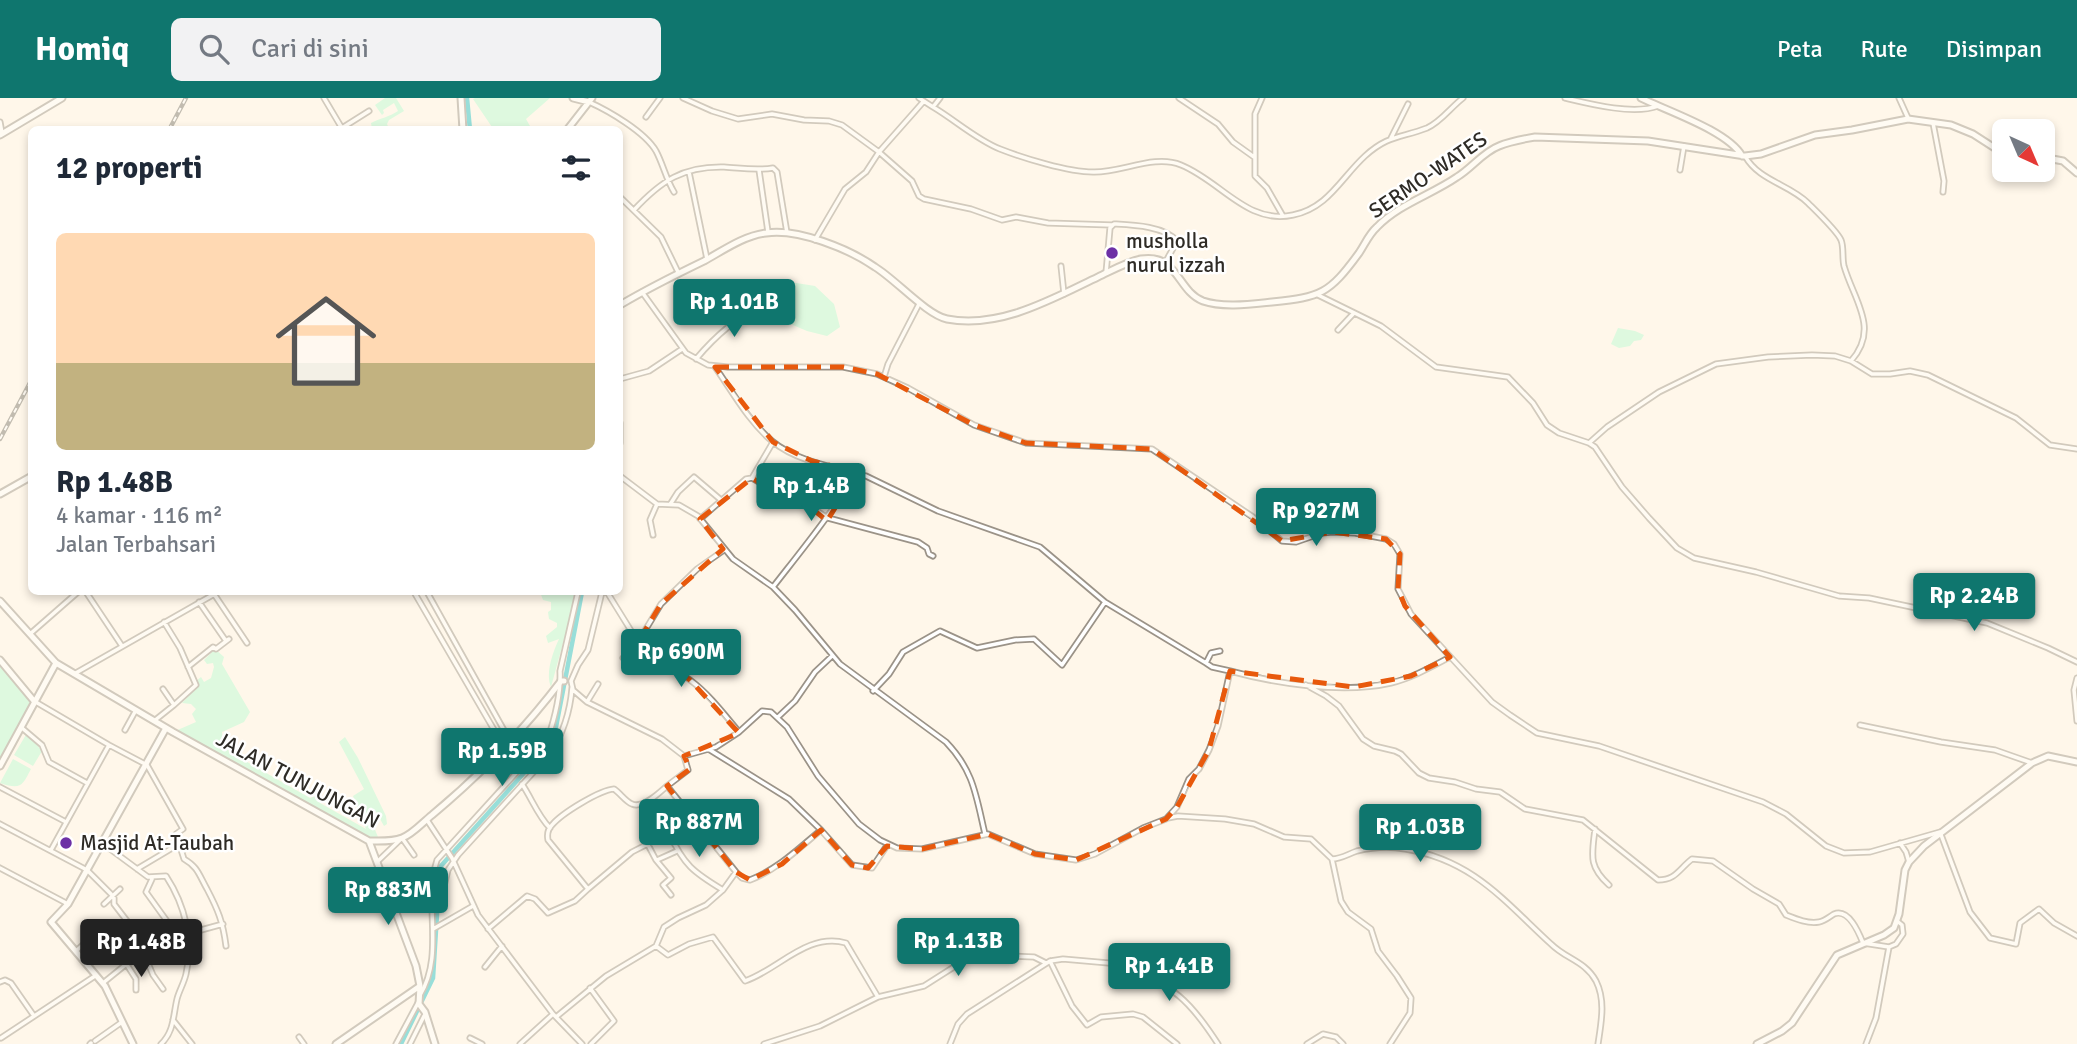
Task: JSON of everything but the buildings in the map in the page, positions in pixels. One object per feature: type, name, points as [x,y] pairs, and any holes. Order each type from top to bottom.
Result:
[{"type":"main road","points":[[1,134],[62,98]]},
{"type":"main road","points":[[461,98],[463,126]]},
{"type":"main road","points":[[573,98],[590,100]]},
{"type":"main road","points":[[1641,98],[1717,134],[1735,146],[1743,156]]},
{"type":"main road","points":[[570,126],[590,100]]},
{"type":"main road","name":"SERMO-WATES","points":[[1318,295],[1339,278],[1376,228],[1388,217],[1458,177],[1500,145],[1535,137],[1637,140],[1743,156],[1761,154],[1815,135],[1852,131],[1908,119],[1951,125],[1973,134],[1992,146]]},
{"type":"main road","points":[[2055,159],[2063,161],[2077,173]]},
{"type":"main road","points":[[623,303],[743,240],[768,232],[787,233],[849,251],[874,265],[944,318],[994,318],[1019,312],[1141,259],[1155,259],[1166,263],[1187,288],[1204,301],[1239,304],[1318,295]]},
{"type":"main road","points":[[3,493],[28,478]]},
{"type":"main road","name":"JALAN TUNJUNGAN","points":[[0,601],[56,663],[166,728],[369,841],[402,838],[426,819],[504,747],[566,681]]},
{"type":"main road","points":[[0,660],[34,701]]},
{"type":"main road","points":[[0,766],[56,663]]},
{"type":"main road","points":[[134,1044],[103,983],[51,922],[68,904],[166,728]]},
{"type":"main road","points":[[1757,1044],[1792,1023],[1837,955],[1890,931],[1897,921],[1903,878],[1909,862],[1940,832],[2032,763],[2048,757],[2077,762]]},
{"type":"main road","points":[[369,841],[416,966],[421,1005],[435,1044]]},
{"type":"main road","points":[[336,1044],[420,986]]},
{"type":"street","points":[[324,98],[341,126]]},
{"type":"street","points":[[646,117],[660,98]]},
{"type":"street","points":[[683,98],[738,119],[772,114],[842,125],[912,181],[919,195],[925,199],[971,209],[1002,220],[1016,218],[1048,223],[1130,224],[1157,230],[1175,237],[1177,241],[1166,263]]},
{"type":"street","points":[[919,98],[999,149],[1091,173],[1163,161],[1179,164],[1201,174],[1227,194],[1269,218],[1314,209],[1329,197],[1378,145],[1391,138],[1428,128],[1463,98]]},
{"type":"street","points":[[933,107],[940,98]]},
{"type":"street","points":[[1180,98],[1218,124],[1233,142],[1254,157]]},
{"type":"street","points":[[1262,98],[1255,114],[1255,176],[1267,188],[1283,216]]},
{"type":"street","points":[[1565,98],[1609,106],[1649,109],[1658,106]]},
{"type":"street","points":[[1899,98],[1908,119]]},
{"type":"street","points":[[590,100],[644,137],[663,164],[674,192]]},
{"type":"street","points":[[815,240],[841,194],[866,172],[879,152],[924,102]]},
{"type":"street","points":[[1391,138],[1408,104]]},
{"type":"street","points":[[347,126],[369,111]]},
{"type":"street","points":[[1932,121],[1944,181],[1943,192]]},
{"type":"street","points":[[0,122],[1,134]]},
{"type":"street","points":[[1681,170],[1684,146]]},
{"type":"street","points":[[1743,156],[1752,169],[1807,201],[1840,240],[1843,264],[1865,320],[1865,334],[1859,351],[1851,361]]},
{"type":"street","points":[[634,210],[667,179],[689,171],[710,167],[759,170],[773,168],[776,170],[787,233]]},
{"type":"street","points":[[759,170],[768,232]]},
{"type":"street","points":[[689,171],[707,259]]},
{"type":"street","points":[[623,200],[661,237],[678,272]]},
{"type":"street","points":[[1106,274],[1107,247],[1112,225]]},
{"type":"street","points":[[1061,265],[1064,294]]},
{"type":"street","points":[[642,292],[682,349],[715,367],[843,367],[884,377],[974,425],[1026,443],[1152,449],[1253,517],[1282,541],[1296,542],[1333,532],[1386,539],[1394,544],[1400,554],[1398,589],[1405,606],[1417,623],[1492,702],[1537,733],[1599,746],[1763,802],[1786,814],[1814,838],[1835,851],[1859,854],[1940,832],[1970,912],[1990,938],[2016,944],[2020,923],[2039,909],[2054,923],[2077,936]]},
{"type":"street","points":[[1318,295],[1381,326],[1436,367],[1508,377],[1533,403],[1547,425],[1559,433],[1595,447],[1622,487],[1649,518],[1677,548],[1694,558],[1839,596],[1869,598],[1987,623],[2077,662]]},
{"type":"street","points":[[884,377],[920,302]]},
{"type":"street","points":[[696,359],[743,314],[767,307]]},
{"type":"street","points":[[1338,330],[1354,313]]},
{"type":"street","points":[[623,378],[649,371],[682,349]]},
{"type":"street","points":[[1589,443],[1607,427],[1659,392],[1716,365],[1768,357],[1812,355],[1835,356],[1851,361],[1872,374],[1909,371],[1928,375],[2016,418],[2050,445],[2077,449]]},
{"type":"street","points":[[715,367],[748,415],[773,442],[812,461],[853,472],[856,477]]},
{"type":"street","points":[[752,478],[773,442]]},
{"type":"street","points":[[773,587],[828,518],[856,477],[866,476],[938,511],[1040,547],[1105,602],[1212,667],[1304,685],[1354,687],[1390,683],[1429,669],[1450,657]]},
{"type":"street","points":[[670,504],[694,477],[721,500]]},
{"type":"street","points":[[623,478],[657,504],[684,506],[700,519],[724,550],[773,587],[804,619],[832,656],[873,691],[926,726],[960,757],[971,778],[985,834]]},
{"type":"street","points":[[700,519],[746,479],[752,478],[776,493],[785,489],[791,491],[828,518],[918,542],[933,556]]},
{"type":"street","points":[[653,535],[650,520],[657,504]]},
{"type":"street","points":[[623,658],[638,642],[661,604],[698,569],[724,550]]},
{"type":"street","points":[[30,634],[75,595]]},
{"type":"street","points":[[88,595],[122,646]]},
{"type":"street","points":[[74,674],[212,595]]},
{"type":"street","points":[[217,595],[247,643]]},
{"type":"street","points":[[416,595],[504,747]]},
{"type":"street","points":[[429,595],[510,741]]},
{"type":"street","points":[[577,595],[560,671],[566,681],[587,702],[662,739],[684,756],[689,766],[688,770],[650,799],[637,805],[614,789],[608,789],[579,805],[550,828],[547,837],[550,844],[589,889]]},
{"type":"street","points":[[410,1044],[430,976],[434,928],[434,869],[437,860],[548,738],[566,681],[588,650],[604,595]]},
{"type":"street","points":[[607,595],[643,651],[690,680],[739,732]]},
{"type":"street","points":[[188,667],[213,647],[216,649],[228,640],[199,602]]},
{"type":"street","points":[[873,691],[889,674],[903,652],[940,631],[977,648],[1034,639],[1062,665],[1105,602]]},
{"type":"street","points":[[154,721],[196,686],[164,622]]},
{"type":"street","points":[[1206,663],[1211,653],[1220,651]]},
{"type":"street","points":[[778,717],[795,701],[832,656]]},
{"type":"street","points":[[1166,819],[1177,807],[1189,779],[1199,769],[1209,750],[1218,726],[1230,671]]},
{"type":"street","points":[[2077,678],[2074,690],[2077,721]]},
{"type":"street","points":[[587,702],[598,684]]},
{"type":"street","points":[[1304,685],[1339,706],[1363,739],[1374,747],[1401,754],[1419,773],[1429,778],[1500,792],[1525,809],[1583,820],[1658,880],[1670,880],[1692,859],[1713,861],[1779,904],[1786,915],[1821,922],[1836,914],[1844,914],[1863,943],[1889,947],[1896,944],[1903,934],[1902,925],[1897,921]]},
{"type":"street","points":[[444,886],[453,860],[550,754],[560,739],[572,688]]},
{"type":"street","points":[[163,690],[174,705]]},
{"type":"street","points":[[34,701],[144,764],[157,780],[183,829],[176,834],[185,860],[194,865],[216,904],[223,924],[226,946]]},
{"type":"street","points":[[125,730],[136,710]]},
{"type":"street","points":[[684,756],[710,750],[739,732],[762,711],[778,717],[818,776],[841,804],[868,833],[897,848],[922,849],[985,834],[1035,854],[1076,860],[1095,854],[1143,828],[1178,816],[1254,824],[1284,837],[1311,839],[1332,859],[1341,901],[1348,912],[1371,929],[1378,951],[1411,998],[1410,1013],[1390,1044]]},
{"type":"street","points":[[1860,725],[1995,750],[2032,763]]},
{"type":"street","points":[[21,727],[42,745],[49,762],[87,783]]},
{"type":"street","points":[[51,850],[109,746]]},
{"type":"street","points":[[710,750],[789,799],[852,865],[872,868],[888,844]]},
{"type":"street","points":[[522,785],[541,819],[550,828]]},
{"type":"street","points":[[667,786],[742,878],[750,880],[782,864],[821,830]]},
{"type":"street","points":[[0,787],[66,822]]},
{"type":"street","points":[[488,929],[527,896],[535,899],[548,913],[575,901],[632,852],[669,833],[692,815]]},
{"type":"street","points":[[426,819],[453,860],[472,906],[554,1016],[582,1044]]},
{"type":"street","points":[[0,824],[86,870],[113,896],[114,904],[134,930],[153,975],[163,989]]},
{"type":"street","points":[[1595,829],[1592,848],[1594,867],[1609,885]]},
{"type":"street","points":[[669,833],[677,851],[693,871],[723,890]]},
{"type":"street","points":[[377,862],[402,838],[414,855]]},
{"type":"street","points":[[102,843],[152,878],[162,875],[168,878],[189,932],[188,964],[170,1032],[161,1044]]},
{"type":"street","points":[[647,843],[656,860],[671,878],[663,885],[671,895]]},
{"type":"street","points":[[1900,843],[1909,862]]},
{"type":"street","points":[[137,869],[179,844]]},
{"type":"street","points":[[1332,859],[1371,848],[1407,849],[1447,862],[1484,882],[1514,907],[1550,944],[1579,961],[1590,972],[1600,993],[1602,1005],[1598,1044]]},
{"type":"street","points":[[656,860],[677,851]]},
{"type":"street","points":[[0,868],[68,904]]},
{"type":"street","points":[[520,1044],[620,966],[656,946],[664,927],[706,905],[723,890],[736,872]]},
{"type":"street","points":[[152,878],[146,892],[177,935]]},
{"type":"street","points":[[104,904],[120,889]]},
{"type":"street","points":[[434,928],[472,906]]},
{"type":"street","points":[[103,983],[177,935],[223,924]]},
{"type":"street","points":[[76,951],[96,933]]},
{"type":"street","points":[[656,946],[668,955],[701,939],[713,937],[745,981],[775,966],[794,952],[824,942],[843,942],[878,997]]},
{"type":"street","points":[[485,967],[502,946]]},
{"type":"street","points":[[1866,1044],[1876,1018],[1889,947]]},
{"type":"street","points":[[767,1044],[820,1026],[878,997],[924,986],[968,958],[985,955],[1034,957],[1048,962],[1072,1006],[1087,1025],[1101,1017],[1133,1014],[1143,1017],[1177,1044]]},
{"type":"street","points":[[950,1044],[962,1018],[1048,962],[1063,960],[1154,967],[1166,962]]},
{"type":"street","points":[[1120,964],[1156,980],[1192,1006],[1218,1044]]},
{"type":"street","points":[[127,965],[136,979],[136,990]]},
{"type":"street","points":[[4,1044],[0,1037],[97,975]]},
{"type":"street","points":[[0,982],[5,980],[10,983],[34,1016]]},
{"type":"street","points":[[590,988],[614,1021],[591,1044]]},
{"type":"street","points":[[396,1044],[421,1005]]},
{"type":"street","points":[[173,1020],[192,1044]]},
{"type":"street","points":[[92,1043],[123,1021]]},
{"type":"street","points":[[1307,1044],[1323,1034],[1336,1037],[1343,1044]]},
{"type":"street","points":[[299,1037],[304,1044]]},
{"type":"street","points":[[470,1038],[482,1044]]},
{"type":"highlighted area","points":[[715,367],[843,367],[877,374],[974,425],[1026,443],[1152,449],[1282,541],[1333,532],[1386,539],[1400,554],[1398,589],[1405,606],[1450,657],[1411,676],[1354,687],[1230,671],[1209,750],[1177,807],[1166,819],[1076,860],[1035,854],[988,834],[922,849],[887,846],[868,868],[852,865],[821,830],[782,864],[750,880],[736,872],[667,786],[690,769],[684,756],[739,733],[690,680],[638,642],[661,604],[723,549],[700,519],[752,478],[776,493],[791,491],[827,521],[857,472],[812,461],[773,442]]},
{"type":"green space","points":[[385,98],[396,98],[404,111],[389,120],[388,126],[372,126],[371,123],[398,111],[394,103],[383,110],[382,115],[375,105]]},
{"type":"green space","points":[[550,98],[526,119],[530,126],[491,126],[473,99]]},
{"type":"green space","points":[[790,282],[815,286],[834,304],[840,327],[827,336],[774,317],[777,303]]},
{"type":"green space","points":[[1618,328],[1644,335],[1630,346],[1619,348],[1611,344]]},
{"type":"green space","points":[[541,595],[576,595],[551,687],[549,669],[559,639],[548,643],[546,636],[557,627],[557,623],[549,619],[551,602],[543,600]]},
{"type":"green space","points":[[215,649],[224,657],[222,664],[250,712],[244,722],[222,732],[223,742],[230,749],[228,751],[310,798],[320,798],[320,803],[366,829],[353,796],[364,789],[339,742],[345,737],[386,816],[387,824],[384,826],[376,812],[369,815],[377,839],[369,841],[173,732],[196,722],[192,714],[196,709],[191,704],[182,703],[197,687],[195,682],[201,677],[204,682],[211,678],[213,663],[207,664],[204,660]]},
{"type":"green space","points":[[0,665],[28,695],[30,705],[0,761]]},
{"type":"green space","points":[[27,733],[42,751],[33,766],[14,755]]},
{"type":"green space","points":[[13,759],[31,769],[20,785],[0,783]]},
{"type":"waterway","points":[[467,98],[470,126]]},
{"type":"waterway","points":[[401,1044],[433,978],[440,867],[548,746],[555,732],[581,595]]},
{"type":"railway","points":[[171,126],[186,98]]},
{"type":"railway","points":[[0,439],[28,386]]},
{"type":"place","name":"musholla nurul izzah","points":[[1112,253]]},
{"type":"place","name":"Masjid At-Taubah","points":[[66,843]]}]
